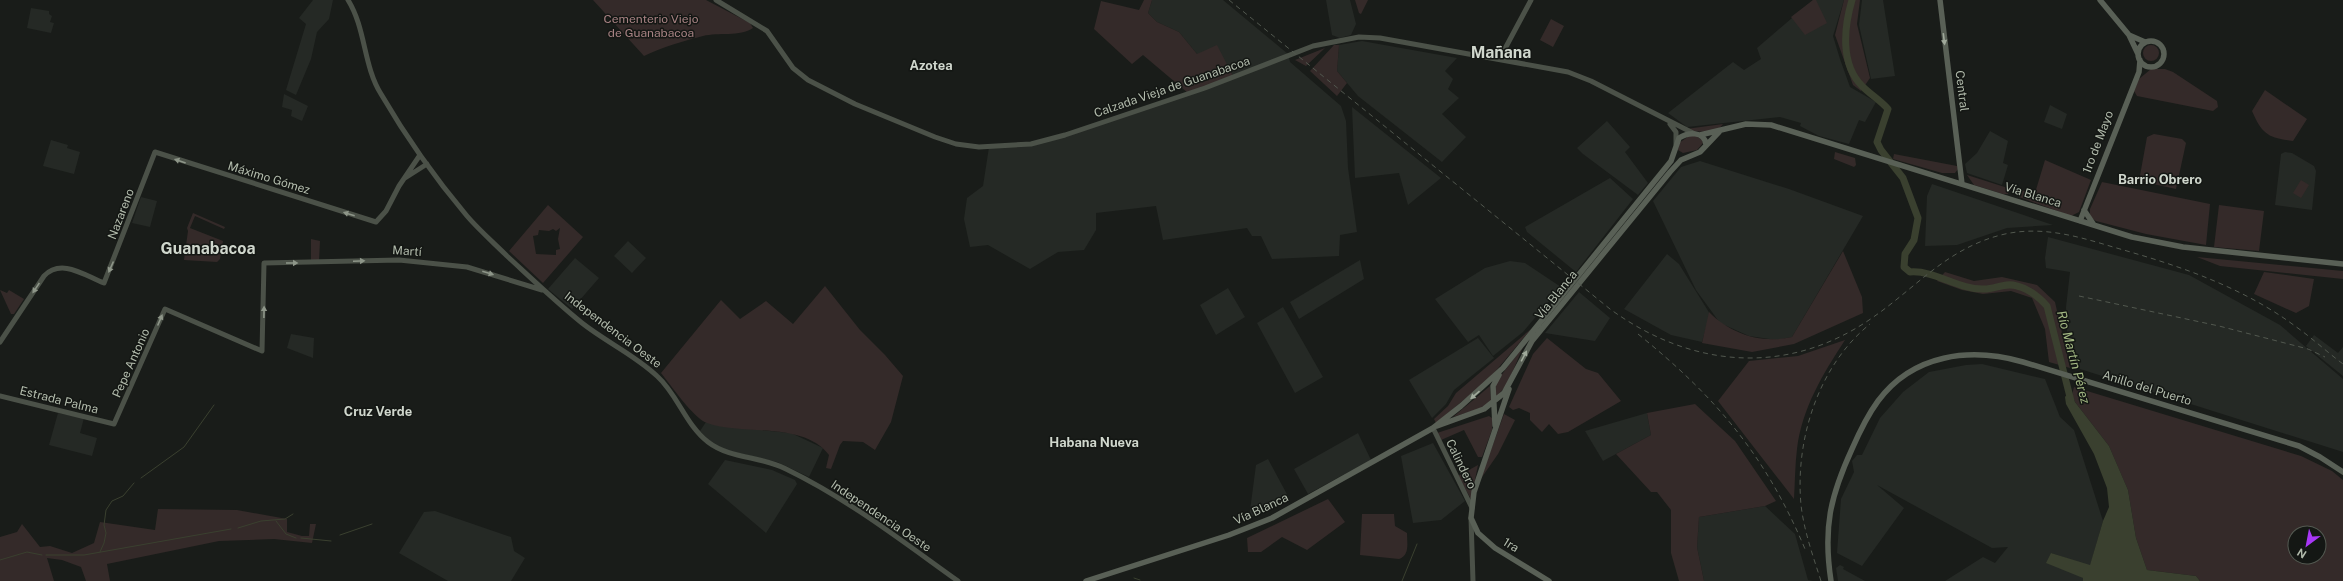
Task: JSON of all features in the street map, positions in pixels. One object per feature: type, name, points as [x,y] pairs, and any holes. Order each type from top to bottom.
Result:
[{"type":"main road","name":"Independencia Oeste","points":[[348,0],[360,24],[365,51],[375,84],[420,155],[468,217],[545,291],[588,328],[656,375],[673,394],[689,422],[706,440],[727,452],[773,463],[804,478],[864,514],[958,581]]},
{"type":"main road","name":"Calzada Vieja de Guanabacoa","points":[[716,0],[767,31],[793,68],[808,80],[855,104],[946,141],[968,146],[1014,146],[1065,135],[1205,88],[1313,46],[1345,38],[1359,37],[1380,38],[1500,58],[1574,74],[1693,133]]},
{"type":"main road","points":[[1500,58],[1531,0]]},
{"type":"main road","name":"Central","points":[[1940,0],[1962,184]]},
{"type":"main road","points":[[2100,0],[2129,35],[2139,57],[2150,66]]},
{"type":"main road","points":[[2129,35],[2145,42],[2155,41],[2161,45],[2163,51],[2161,61],[2139,72]]},
{"type":"main road","points":[[2139,57],[2140,47],[2145,42]]},
{"type":"main road","name":"1ro de Mayo","points":[[2080,222],[2139,72],[2139,57]]},
{"type":"main road","points":[[1665,119],[1676,132],[1676,148],[1682,157],[1687,158],[1697,154],[1706,144],[1706,140],[1700,135],[1693,133],[1681,137],[1676,148]]},
{"type":"main road","name":"Vía Blanca","points":[[1700,135],[1746,124],[1771,125],[2132,237],[2183,248],[2343,264]]},
{"type":"main road","name":"Vía Blanca","points":[[1706,144],[1723,130]]},
{"type":"main road","name":"Vía Blanca","points":[[1433,428],[1461,406],[1503,368],[1671,161],[1676,148]]},
{"type":"main road","name":"Máximo Gómez","points":[[156,152],[376,222],[386,211],[405,178]]},
{"type":"main road","name":"Nazareno","points":[[0,342],[44,276],[53,268],[65,267],[104,283],[113,264],[156,152]]},
{"type":"main road","points":[[405,178],[420,155]]},
{"type":"main road","name":"Vía Blanca","points":[[1086,581],[1229,535],[1272,518],[1433,428],[1484,409],[1494,403],[1504,393],[1511,382],[1532,341],[1670,172],[1680,161],[1687,158]]},
{"type":"main road","points":[[405,178],[427,164]]},
{"type":"main road","points":[[1947,180],[1957,176],[1961,170]]},
{"type":"main road","points":[[2084,210],[2090,222],[2099,228]]},
{"type":"main road","name":"Martí","points":[[165,309],[262,351],[264,263],[399,260],[428,262],[467,267],[545,291]]},
{"type":"main road","name":"Pepe Antonio","points":[[114,424],[165,309]]},
{"type":"main road","name":"Anillo del Puerto","points":[[1831,581],[1827,553],[1828,522],[1836,485],[1865,421],[1887,391],[1898,380],[1936,360],[1963,354],[1982,354],[2007,357],[2299,446],[2320,457],[2343,472]]},
{"type":"main road","points":[[1495,428],[1493,386],[1503,368]]},
{"type":"main road","points":[[1472,581],[1471,518],[1474,492],[1511,382]]},
{"type":"main road","name":"Estrada Palma","points":[[0,396],[114,424]]},
{"type":"main road","points":[[1484,409],[1490,411],[1494,417]]},
{"type":"main road","name":"Calindero","points":[[1433,428],[1472,508]]},
{"type":"main road","name":"1ra","points":[[1471,518],[1478,533],[1494,548],[1549,581]]},
{"type":"shaded area","points":[[313,0],[333,0],[329,19],[317,32],[311,59],[296,95],[286,90],[306,24],[299,18]]},
{"type":"shaded area","points":[[1152,0],[1223,0],[1288,54],[1290,62],[1341,106],[1346,121],[1348,168],[1357,232],[1340,235],[1339,256],[1272,259],[1261,236],[1252,236],[1247,228],[1163,240],[1156,206],[1096,213],[1096,230],[1084,250],[1058,252],[1030,269],[988,245],[970,247],[964,219],[967,198],[983,186],[989,147],[1031,144],[1188,93],[1233,75],[1197,54],[1179,32],[1157,22],[1148,13]]},
{"type":"shaded area","points":[[1326,0],[1350,0],[1356,24],[1351,35],[1340,38],[1332,35]]},
{"type":"shaded area","points":[[1813,0],[1844,0],[1833,36],[1840,59],[1850,87],[1876,102],[1865,122],[1859,120],[1849,144],[1819,136],[1800,126],[1801,123],[1780,117],[1687,127],[1668,113],[1733,62],[1744,70],[1761,59],[1757,48]]},
{"type":"shaded area","points":[[1862,0],[1883,0],[1895,76],[1871,79],[1859,25]]},
{"type":"shaded area","points":[[31,8],[49,11],[49,14],[52,16],[50,22],[54,23],[51,33],[27,28]]},
{"type":"shaded area","points":[[1362,41],[1457,58],[1445,71],[1453,79],[1448,89],[1459,98],[1442,114],[1466,137],[1442,162],[1358,96],[1337,71],[1339,45]]},
{"type":"shaded area","points":[[284,94],[308,106],[302,121],[291,116],[292,110],[282,107]]},
{"type":"shaded area","points":[[2050,105],[2067,114],[2062,129],[2044,122]]},
{"type":"shaded area","points":[[1352,107],[1441,178],[1408,205],[1399,173],[1355,178]]},
{"type":"shaded area","points":[[1607,121],[1630,147],[1625,152],[1648,183],[1638,195],[1577,148]]},
{"type":"shaded area","points":[[1990,131],[2008,141],[2003,163],[2008,165],[2002,185],[1967,173],[1965,164],[1977,153]]},
{"type":"shaded area","points":[[51,140],[68,145],[67,148],[80,152],[74,174],[43,166]]},
{"type":"shaded area","points":[[2285,152],[2292,153],[2314,166],[2316,171],[2312,210],[2275,205],[2281,154]]},
{"type":"shaded area","points":[[1700,161],[1789,189],[1863,216],[1792,337],[1776,340],[1749,336],[1720,323],[1696,290],[1653,201],[1681,167]]},
{"type":"shaded area","points":[[1610,178],[1633,199],[1576,272],[1527,232],[1525,227]]},
{"type":"shaded area","points":[[1932,184],[2053,225],[2007,228],[1957,245],[1925,246],[1927,196]]},
{"type":"shaded area","points":[[141,197],[157,201],[150,227],[132,223]]},
{"type":"shaded area","points":[[2048,237],[2189,275],[2280,325],[2343,379],[2343,452],[2080,369],[2071,358],[2067,335],[2066,307],[2070,272],[2046,268],[2045,258]]},
{"type":"shaded area","points":[[628,241],[646,258],[632,273],[614,256]]},
{"type":"shaded area","points":[[1667,254],[1679,264],[1710,314],[1702,342],[1671,335],[1624,309]]},
{"type":"shaded area","points":[[575,258],[599,278],[572,309],[548,289]]},
{"type":"shaded area","points":[[1360,260],[1364,279],[1299,319],[1290,302]]},
{"type":"shaded area","points":[[1510,261],[1525,263],[1561,287],[1523,332],[1493,356],[1479,335],[1468,342],[1435,299],[1485,268]]},
{"type":"shaded area","points":[[1228,288],[1245,317],[1216,335],[1200,305]]},
{"type":"shaded area","points":[[1579,292],[1610,318],[1595,341],[1545,333]]},
{"type":"shaded area","points":[[1283,307],[1323,377],[1295,393],[1257,323]]},
{"type":"shaded area","points":[[291,334],[314,338],[313,358],[287,348]]},
{"type":"shaded area","points":[[2314,335],[2338,353],[2343,347],[2343,376],[2306,346]]},
{"type":"shaded area","points":[[1478,338],[1494,358],[1454,390],[1446,404],[1432,418],[1409,380]]},
{"type":"shaded area","points":[[1982,364],[2045,379],[2060,417],[2074,430],[2103,521],[2090,566],[2051,553],[2083,578],[2083,581],[1945,581],[1983,557],[1995,563],[2008,547],[1992,548],[1877,485],[1904,508],[1862,566],[1837,553],[1841,499],[1854,472],[1852,461],[1857,455],[1862,455],[1880,418],[1903,392],[1929,372],[1966,365]]},
{"type":"shaded area","points":[[2068,393],[2109,446],[2128,490],[2136,538],[2147,570],[2196,576],[2200,581],[2083,581],[2083,578],[2046,563],[2051,553],[2090,565],[2103,521],[2109,507],[2107,488],[2094,454],[2066,404],[2065,397]]},
{"type":"shaded area","points":[[58,413],[84,418],[80,433],[97,438],[92,456],[49,445]]},
{"type":"shaded area","points":[[1647,413],[1651,435],[1603,461],[1585,431]]},
{"type":"shaded area","points":[[706,422],[730,427],[791,433],[823,448],[809,477],[777,462],[726,450],[710,441],[700,431]]},
{"type":"shaded area","points":[[1358,433],[1371,460],[1308,494],[1294,469]]},
{"type":"shaded area","points":[[1433,443],[1465,501],[1441,520],[1413,523],[1401,456]]},
{"type":"shaded area","points":[[1268,459],[1289,498],[1249,518],[1256,465]]},
{"type":"shaded area","points":[[725,460],[772,470],[795,480],[797,484],[766,533],[708,484]]},
{"type":"shaded area","points":[[1765,506],[1795,534],[1808,580],[1813,581],[1704,581],[1697,547],[1699,517]]},
{"type":"shaded area","points":[[435,511],[511,537],[514,551],[525,558],[511,581],[448,581],[399,553],[424,512]]},
{"type":"shaded area","points":[[1840,565],[1844,567],[1843,569],[1865,581],[1838,581],[1836,568]]},
{"type":"green space","name":"Cementerio Viejo de Guanabacoa","points":[[593,0],[706,0],[750,23],[753,28],[748,31],[709,35],[696,38],[666,47],[644,56]]},
{"type":"green space","points":[[1144,0],[1152,0],[1148,13],[1157,22],[1179,32],[1197,54],[1217,45],[1233,76],[1188,93],[1143,55],[1132,64],[1094,29],[1101,1],[1139,10]]},
{"type":"green space","points":[[1355,0],[1368,0],[1361,14],[1359,13]]},
{"type":"green space","points":[[1813,0],[1816,0],[1827,23],[1805,35],[1791,17]]},
{"type":"green space","points":[[1844,0],[1860,0],[1857,24],[1870,78],[1861,91],[1853,85],[1835,35]]},
{"type":"green space","points":[[1551,19],[1564,26],[1553,47],[1540,40]]},
{"type":"green space","points":[[1334,45],[1339,45],[1337,71],[1347,83],[1337,96],[1310,71]]},
{"type":"green space","points":[[2148,45],[2154,45],[2159,50],[2157,59],[2154,61],[2148,61],[2143,56],[2143,50]]},
{"type":"green space","points":[[1325,48],[1306,66],[1295,60]]},
{"type":"green space","points":[[2151,69],[2165,69],[2173,72],[2217,101],[2218,107],[2213,111],[2137,96],[2134,91],[2139,79]]},
{"type":"green space","points":[[2265,90],[2307,119],[2293,141],[2277,138],[2267,134],[2259,125],[2252,111]]},
{"type":"green space","points":[[1723,124],[1716,130],[1706,132],[1686,129]]},
{"type":"green space","points":[[2154,134],[2182,139],[2186,143],[2176,189],[2139,181],[2147,137]]},
{"type":"green space","points":[[1689,136],[1696,136],[1702,140],[1703,143],[1697,150],[1683,153],[1678,150],[1679,143]]},
{"type":"green space","points":[[1835,152],[1855,158],[1856,165],[1854,167],[1834,159]]},
{"type":"green space","points":[[1894,154],[1957,166],[1958,169],[1955,173],[1942,173],[1893,159]]},
{"type":"green space","points":[[2045,160],[2091,180],[2079,212],[2071,216],[2019,197],[2020,190],[2035,193]]},
{"type":"green space","points":[[1967,175],[2011,189],[2008,194],[2003,194],[1974,185]]},
{"type":"green space","points":[[2301,180],[2309,185],[2301,198],[2293,193]]},
{"type":"green space","points":[[2102,182],[2210,204],[2206,245],[2146,234],[2096,221],[2090,217],[2090,209]]},
{"type":"green space","points":[[548,205],[583,237],[543,283],[509,251]],"holes":[[[560,228],[558,239],[560,249],[556,250],[556,255],[536,254],[533,236],[538,235],[539,230],[549,231],[553,229],[556,231]]]},
{"type":"green space","points":[[2219,205],[2264,211],[2259,251],[2214,247]]},
{"type":"green space","points":[[193,213],[225,227],[224,229],[195,216],[190,228],[223,241],[220,259],[217,262],[184,260],[188,231],[187,228]]},
{"type":"green space","points":[[311,239],[320,241],[319,261],[311,261]]},
{"type":"green space","points":[[1843,251],[1862,297],[1863,313],[1794,344],[1752,352],[1702,343],[1709,312],[1727,326],[1747,335],[1769,339],[1792,337]]},
{"type":"green space","points":[[2197,257],[2343,271],[2343,279],[2220,266]]},
{"type":"green space","points":[[1945,272],[1974,281],[2002,277],[2037,285],[2055,302],[2070,368],[2049,362],[2045,329],[2032,298],[2011,291],[1983,294],[1962,290],[1937,281]]},
{"type":"green space","points":[[2264,272],[2314,279],[2309,306],[2296,313],[2254,294]]},
{"type":"green space","points":[[825,286],[860,330],[903,376],[891,422],[875,450],[863,442],[843,441],[831,469],[826,468],[829,455],[818,444],[804,437],[789,433],[722,427],[701,420],[676,393],[661,373],[721,300],[740,319],[766,301],[793,324]]},
{"type":"green space","points":[[0,290],[7,293],[9,290],[24,299],[14,314],[11,314]]},
{"type":"green space","points":[[1532,328],[1489,379],[1436,423],[1434,419],[1448,406],[1456,393]]},
{"type":"green space","points":[[1547,338],[1586,369],[1598,373],[1621,401],[1568,432],[1558,434],[1549,424],[1542,432],[1530,420],[1530,413],[1519,408],[1513,410],[1509,407],[1533,354]]},
{"type":"green space","points":[[1845,340],[1821,379],[1804,419],[1797,449],[1794,499],[1718,401],[1749,361],[1798,356]]},
{"type":"green space","points":[[1523,347],[1507,385],[1495,398],[1496,382]]},
{"type":"green space","points":[[1490,386],[1491,401],[1482,408],[1453,417]]},
{"type":"green space","points":[[2074,387],[2301,456],[2332,471],[2343,480],[2343,581],[2200,581],[2196,576],[2147,570],[2136,538],[2128,490],[2109,446],[2075,402],[2072,395]]},
{"type":"green space","points":[[1695,404],[1735,441],[1776,501],[1765,506],[1699,517],[1697,547],[1704,581],[1679,581],[1671,553],[1671,510],[1657,492],[1651,492],[1616,454],[1651,435],[1647,413]]},
{"type":"green space","points":[[1504,414],[1515,420],[1498,454],[1480,480]]},
{"type":"green space","points":[[1489,416],[1492,418],[1492,430],[1482,457],[1478,457],[1464,430],[1441,440],[1437,433]]},
{"type":"green space","points":[[1478,465],[1471,499],[1458,476]]},
{"type":"green space","points":[[1328,499],[1345,522],[1307,550],[1282,537],[1261,552],[1248,552],[1247,538]]},
{"type":"green space","points":[[158,509],[237,510],[287,519],[287,532],[302,536],[309,536],[310,524],[316,524],[312,543],[274,539],[219,541],[107,564],[110,581],[86,581],[81,567],[62,560],[47,558],[54,581],[0,581],[0,537],[17,532],[22,524],[40,547],[50,546],[72,553],[94,543],[100,522],[155,530]]},
{"type":"green space","points":[[1362,514],[1394,514],[1395,526],[1407,533],[1407,548],[1403,557],[1399,559],[1360,555]]},
{"type":"waterway","name":"Río Martín Pérez","points":[[1852,0],[1846,33],[1847,56],[1850,67],[1862,86],[1888,109],[1877,142],[1881,150],[1903,178],[1918,218],[1914,240],[1905,254],[1904,267],[1910,272],[1929,274],[1975,288],[1988,289],[2004,285],[2013,285],[2030,291],[2047,306],[2071,401]]},
{"type":"waterway","points":[[141,478],[184,447],[214,405]]},
{"type":"waterway","points":[[100,552],[106,533],[104,525],[106,510],[112,501],[123,496],[134,483]]},
{"type":"waterway","points":[[238,528],[261,521],[285,519],[293,514]]},
{"type":"waterway","points":[[276,521],[286,534],[296,538]]},
{"type":"waterway","points":[[340,535],[372,524]]},
{"type":"waterway","points":[[46,555],[84,555],[231,529]]},
{"type":"waterway","points":[[301,538],[331,541]]},
{"type":"waterway","points":[[1402,581],[1417,544]]},
{"type":"waterway","points":[[0,560],[27,552],[42,555]]},
{"type":"waterway","points":[[1134,578],[1140,580]]},
{"type":"railway","points":[[1229,0],[1610,309],[1641,329],[1673,344],[1706,353],[1740,358],[1773,357],[1807,350],[1840,337],[1872,318],[1934,269],[1966,248],[2005,234],[2032,231],[2059,233],[2086,239],[2161,261],[2208,278],[2253,299],[2274,312],[2343,364]]},
{"type":"railway","points":[[2079,296],[2219,326],[2308,349],[2325,357]]},
{"type":"railway","points":[[1821,581],[1812,553],[1802,515],[1801,505],[1800,480],[1806,430],[1814,406],[1836,361],[1852,341],[1870,324]]},
{"type":"railway","points":[[1638,334],[1692,381],[1736,430],[1756,457],[1773,485],[1790,516],[1805,549]]},
{"type":"district","name":"Mañana","points":[[1501,52]]},
{"type":"district","name":"Azotea","points":[[931,65]]},
{"type":"district","name":"Barrio Obrero","points":[[2160,179]]},
{"type":"district","name":"Guanabacoa","points":[[208,248]]},
{"type":"district","name":"Cruz Verde","points":[[378,411]]},
{"type":"district","name":"Habana Nueva","points":[[1094,442]]}]
